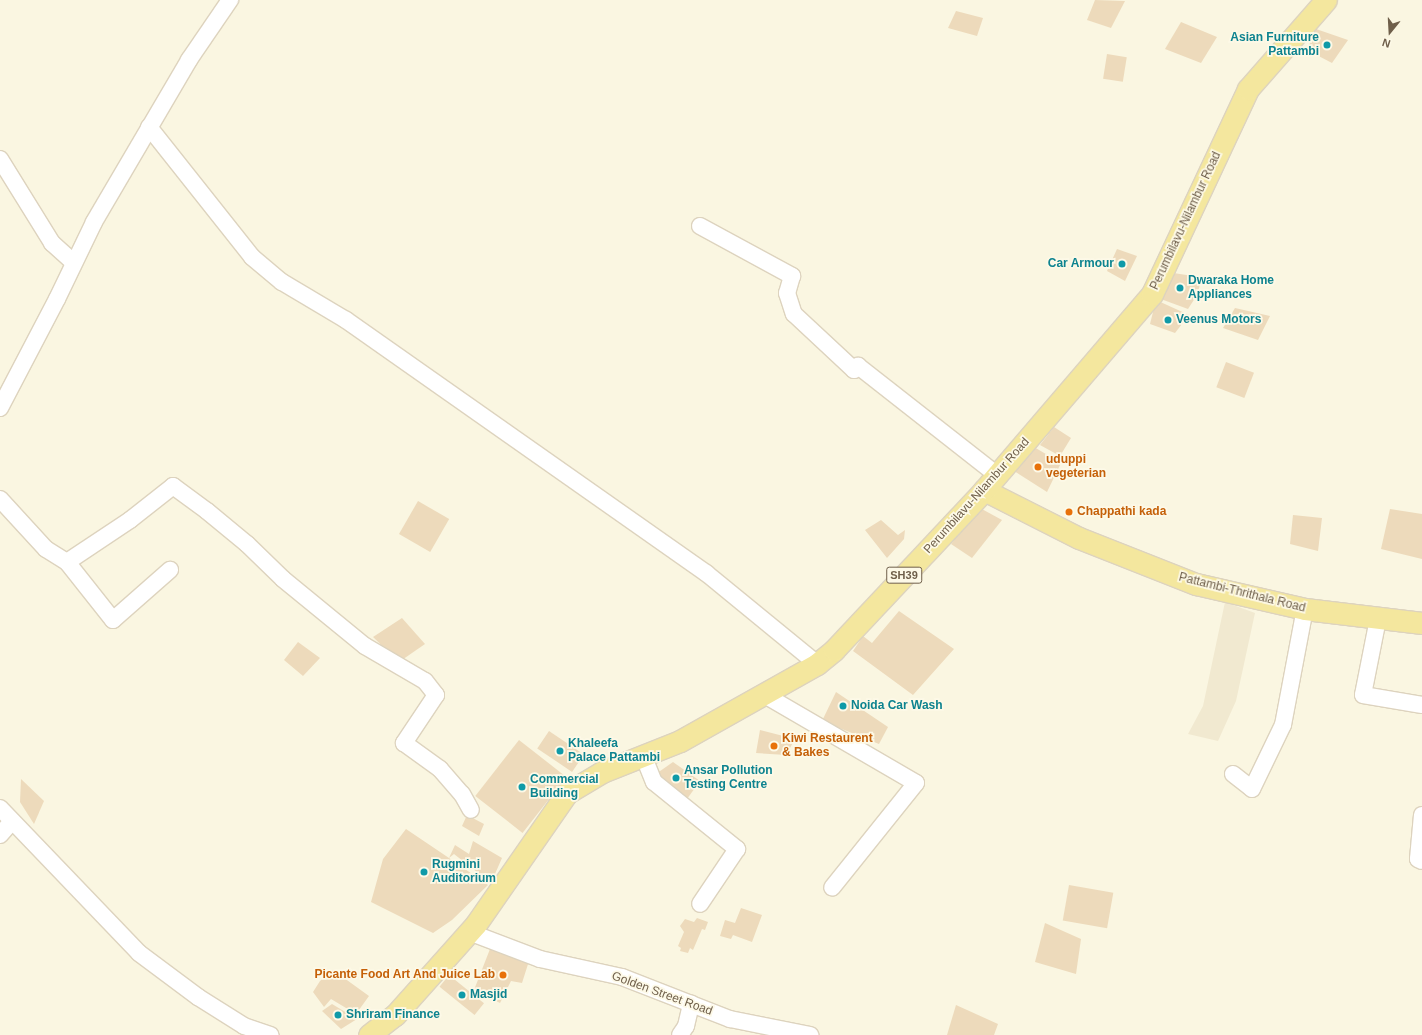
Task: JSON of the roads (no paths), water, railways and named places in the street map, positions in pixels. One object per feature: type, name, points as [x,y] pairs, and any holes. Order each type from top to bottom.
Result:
[{"type":"main road","name":"Perumbilavu-Nilambur Road","points":[[369,1035],[395,1016],[469,932],[567,793],[602,772],[680,741],[817,664],[834,650],[991,482],[1152,294],[1248,89],[1326,0]]},
{"type":"main road","name":"Pattambi-Thrithala Road","points":[[991,482],[1079,538],[1144,565],[1196,584],[1306,609],[1378,619],[1422,623]]},
{"type":"street","points":[[0,408],[57,300],[73,262],[189,60],[230,0]]},
{"type":"street","points":[[150,127],[252,257],[282,282],[346,320],[706,573],[817,664]]},
{"type":"street","points":[[0,159],[52,243],[73,262]]},
{"type":"street","points":[[700,226],[792,276],[787,292],[794,314],[854,370],[858,366],[991,482]]},
{"type":"street","points":[[67,562],[130,520],[173,486],[213,516],[283,579],[366,646],[425,680],[436,695],[404,743],[440,769],[462,794],[471,810]]},
{"type":"street","points":[[0,499],[46,550],[67,562],[113,620],[170,570]]},
{"type":"street","points":[[1233,774],[1252,789],[1284,725],[1306,609]]},
{"type":"street","points":[[1378,619],[1363,695],[1422,705]]},
{"type":"street","points":[[763,694],[916,783],[832,888]]},
{"type":"street","points":[[643,755],[654,782],[737,849],[700,904]]},
{"type":"street","points":[[0,808],[139,953],[198,997],[244,1026],[270,1035]]},
{"type":"street","points":[[1422,815],[1418,860],[1422,861]]},
{"type":"street","points":[[0,835],[12,821]]},
{"type":"street","name":"Golden Street Road","points":[[469,932],[540,959],[622,977],[691,1004],[741,1028],[810,1035]]},
{"type":"street","points":[[680,1035],[686,1026],[691,1004]]},
{"type":"place","name":"Asian Furniture Pattambi","points":[[1327,45]]},
{"type":"place","name":"Car Armour","points":[[1122,264]]},
{"type":"place","name":"Dwaraka Home Appliances","points":[[1180,288]]},
{"type":"place","name":"Veenus Motors","points":[[1168,320]]},
{"type":"place","name":"uduppi vegeterian","points":[[1038,467]]},
{"type":"place","name":"Chappathi kada","points":[[1069,512]]},
{"type":"place","name":"Noida Car Wash","points":[[843,706]]},
{"type":"place","name":"Kiwi Restaurent & Bakes","points":[[774,746]]},
{"type":"place","name":"Khaleefa Palace Pattambi","points":[[560,751]]},
{"type":"place","name":"Ansar Pollution Testing Centre","points":[[676,778]]},
{"type":"place","name":"Commercial Building","points":[[522,787]]},
{"type":"place","name":"Rugmini Auditorium","points":[[424,872]]},
{"type":"place","name":"Picante Food Art And Juice Lab","points":[[503,975]]},
{"type":"place","name":"Masjid","points":[[462,995]]},
{"type":"place","name":"Shriram Finance","points":[[338,1015]]}]
